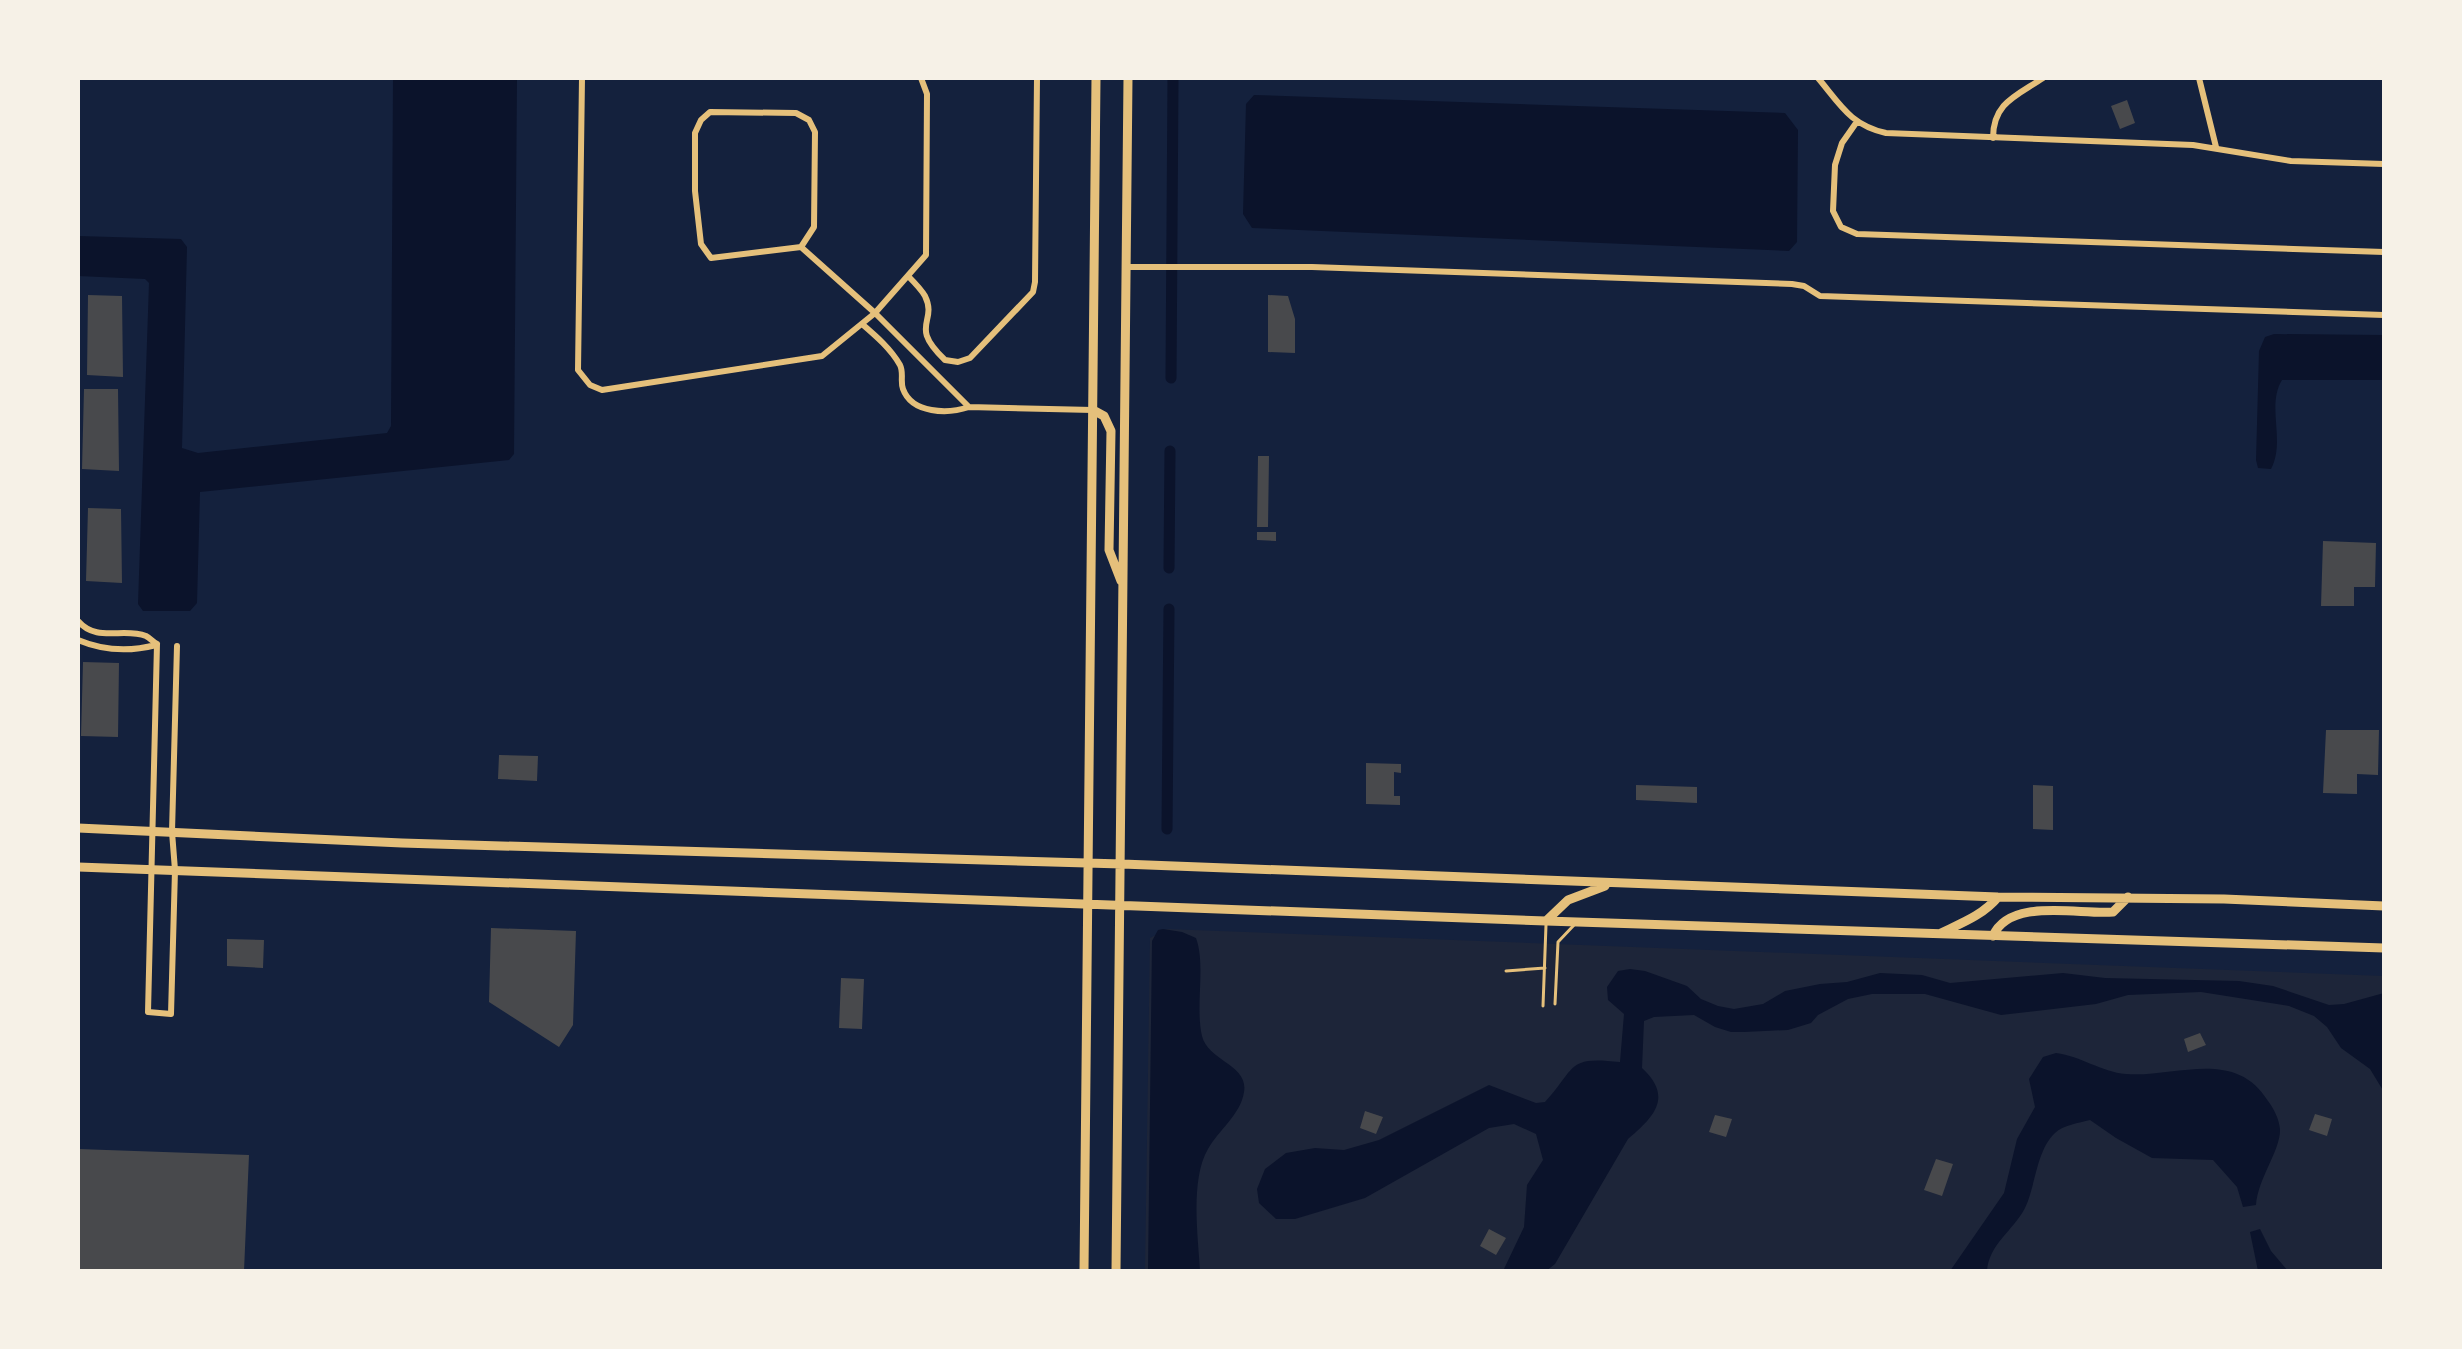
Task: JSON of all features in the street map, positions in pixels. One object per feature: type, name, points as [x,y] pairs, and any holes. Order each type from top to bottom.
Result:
[{"type":"highway","points":[[1084,1271],[1096,78]]},
{"type":"highway","points":[[1116,1271],[1128,78]]},
{"type":"highway","points":[[1093,410],[1104,416],[1111,431],[1109,550],[1123,588]]},
{"type":"highway","points":[[78,828],[402,843],[1122,864],[1612,884],[2384,906]]},
{"type":"highway","points":[[78,867],[1546,921],[2384,948]]},
{"type":"highway","points":[[1546,921],[1568,900],[1612,884]]},
{"type":"highway","points":[[1938,934],[1975,917],[1998,897]]},
{"type":"highway","points":[[1993,936],[1997,927],[2020,914],[2113,912],[2128,897]]},
{"type":"street","points":[[582,78],[578,370],[590,385],[602,390],[822,356],[875,313],[926,255],[927,94],[921,78]]},
{"type":"street","points":[[908,276],[924,294],[928,306],[924,331],[927,339],[945,360],[958,362],[970,358],[1033,292],[1037,78]]},
{"type":"street","points":[[1818,78],[1856,123],[1886,133],[2216,147],[2291,161],[2384,164]]},
{"type":"street","points":[[2199,78],[2216,147]]},
{"type":"street","points":[[1993,138],[1993,123],[1998,110],[2041,79]]},
{"type":"street","points":[[801,247],[814,227],[815,132],[809,120],[796,113],[710,112],[701,120],[695,133],[695,191],[701,244],[711,258],[801,247],[875,313],[969,407]]},
{"type":"street","points":[[1856,123],[1842,143],[1835,165],[1833,211],[1841,227],[1857,234],[2384,252]]},
{"type":"street","points":[[1126,267],[1312,267],[1792,284],[1804,286],[1820,296],[2384,315]]},
{"type":"street","points":[[862,324],[897,360],[903,370],[901,383],[910,400],[919,406],[953,412],[969,407],[1093,410]]},
{"type":"street","points":[[78,621],[81,630],[146,636],[157,644]]},
{"type":"street","points":[[78,640],[97,648],[136,650],[157,644]]},
{"type":"street","points":[[157,644],[148,1012],[171,1014],[177,646]]},
{"type":"lane","points":[[1543,1006],[1546,921]]},
{"type":"lane","points":[[1555,1004],[1558,942],[1577,922]]},
{"type":"lane","points":[[1506,971],[1545,968]]},
{"type":"shaded area","points":[[393,78],[517,78],[514,454],[509,460],[200,492],[197,603],[190,611],[143,611],[138,604],[149,283],[145,279],[78,276],[78,236],[181,239],[187,247],[182,448],[198,453],[387,433],[391,426]]},
{"type":"shaded area","points":[[1254,95],[1785,113],[1798,130],[1797,242],[1789,251],[1252,228],[1243,214],[1246,104]]},
{"type":"shaded area","points":[[2274,334],[2384,335],[2384,380],[2282,380],[2276,401],[2277,447],[2271,469],[2258,468],[2256,460],[2259,351],[2265,337]]},
{"type":"shaded area","points":[[1167,929],[2384,976],[2384,1271],[1145,1271],[1150,938]]},
{"type":"shaded area","points":[[1158,930],[1196,938],[1200,960],[1202,1036],[1212,1052],[1234,1069],[1244,1083],[1239,1108],[1212,1142],[1202,1161],[1196,1208],[1200,1271],[1148,1271],[1152,941]]},
{"type":"shaded area","points":[[1630,969],[1687,986],[1701,999],[1734,1009],[1763,1004],[1785,991],[1847,982],[1880,973],[1922,975],[1950,983],[2063,973],[2105,978],[2239,981],[2273,986],[2329,1005],[2384,993],[2384,1092],[2370,1069],[2341,1048],[2327,1027],[2314,1016],[2289,1006],[2201,992],[2128,995],[2096,1004],[2001,1015],[1925,994],[1872,994],[1848,999],[1818,1015],[1811,1023],[1788,1030],[1731,1032],[1694,1015],[1654,1017],[1644,1021],[1642,1068],[1657,1088],[1657,1106],[1628,1139],[1555,1264],[1546,1271],[1503,1271],[1524,1227],[1527,1185],[1543,1160],[1536,1134],[1514,1124],[1489,1128],[1365,1198],[1295,1219],[1276,1219],[1259,1203],[1257,1189],[1265,1169],[1286,1153],[1315,1148],[1344,1150],[1379,1140],[1489,1085],[1536,1103],[1545,1102],[1569,1072],[1581,1063],[1620,1062],[1624,1014],[1608,1000],[1607,987],[1618,971]]},
{"type":"shaded area","points":[[2056,1053],[2117,1073],[2221,1070],[2239,1075],[2254,1084],[2272,1107],[2280,1129],[2256,1205],[2243,1207],[2237,1187],[2213,1160],[2152,1158],[2090,1120],[2062,1128],[2049,1140],[2025,1208],[1992,1253],[1987,1271],[1950,1271],[2004,1193],[2017,1139],[2035,1107],[2029,1079],[2043,1057]]},
{"type":"shaded area","points":[[2260,1229],[2271,1251],[2288,1271],[2258,1271],[2250,1232]]},
{"type":"building","points":[[2127,100],[2135,123],[2120,129],[2111,106]]},
{"type":"building","points":[[88,295],[122,296],[123,377],[87,375]]},
{"type":"building","points":[[1268,295],[1288,296],[1295,319],[1295,353],[1268,352]]},
{"type":"building","points":[[84,389],[118,389],[119,471],[82,469]]},
{"type":"building","points":[[1258,456],[1269,456],[1268,527],[1257,527]]},
{"type":"building","points":[[88,508],[121,509],[122,583],[86,581]]},
{"type":"building","points":[[1257,532],[1276,532],[1276,541],[1257,540]]},
{"type":"building","points":[[2323,541],[2376,543],[2375,587],[2354,587],[2354,606],[2321,606]]},
{"type":"building","points":[[83,662],[119,663],[118,737],[81,736]]},
{"type":"building","points":[[2326,730],[2379,730],[2378,775],[2357,774],[2357,794],[2323,793]]},
{"type":"building","points":[[499,755],[538,756],[537,781],[498,779]]},
{"type":"building","points":[[1366,763],[1401,764],[1401,773],[1394,772],[1394,796],[1400,796],[1400,805],[1366,804]]},
{"type":"building","points":[[1636,785],[1697,787],[1697,803],[1636,800]]},
{"type":"building","points":[[2033,785],[2053,786],[2053,830],[2033,829]]},
{"type":"building","points":[[491,928],[576,931],[573,1025],[559,1047],[489,1002]]},
{"type":"building","points":[[227,939],[264,940],[263,968],[227,966]]},
{"type":"building","points":[[841,978],[864,979],[862,1029],[839,1028]]},
{"type":"building","points":[[2200,1033],[2206,1045],[2188,1052],[2184,1039]]},
{"type":"building","points":[[1365,1111],[1383,1117],[1376,1134],[1360,1128]]},
{"type":"building","points":[[2315,1114],[2332,1119],[2327,1136],[2309,1130]]},
{"type":"building","points":[[1715,1115],[1732,1119],[1726,1137],[1709,1132]]},
{"type":"building","points":[[78,1149],[249,1155],[244,1271],[78,1271]]},
{"type":"building","points":[[1936,1159],[1953,1164],[1942,1196],[1924,1190]]},
{"type":"building","points":[[1489,1229],[1506,1238],[1496,1255],[1480,1246]]},
{"type":"waterway","points":[[1171,378],[1173,78]]},
{"type":"waterway","points":[[1169,568],[1170,451]]},
{"type":"waterway","points":[[1167,829],[1169,609]]}]
